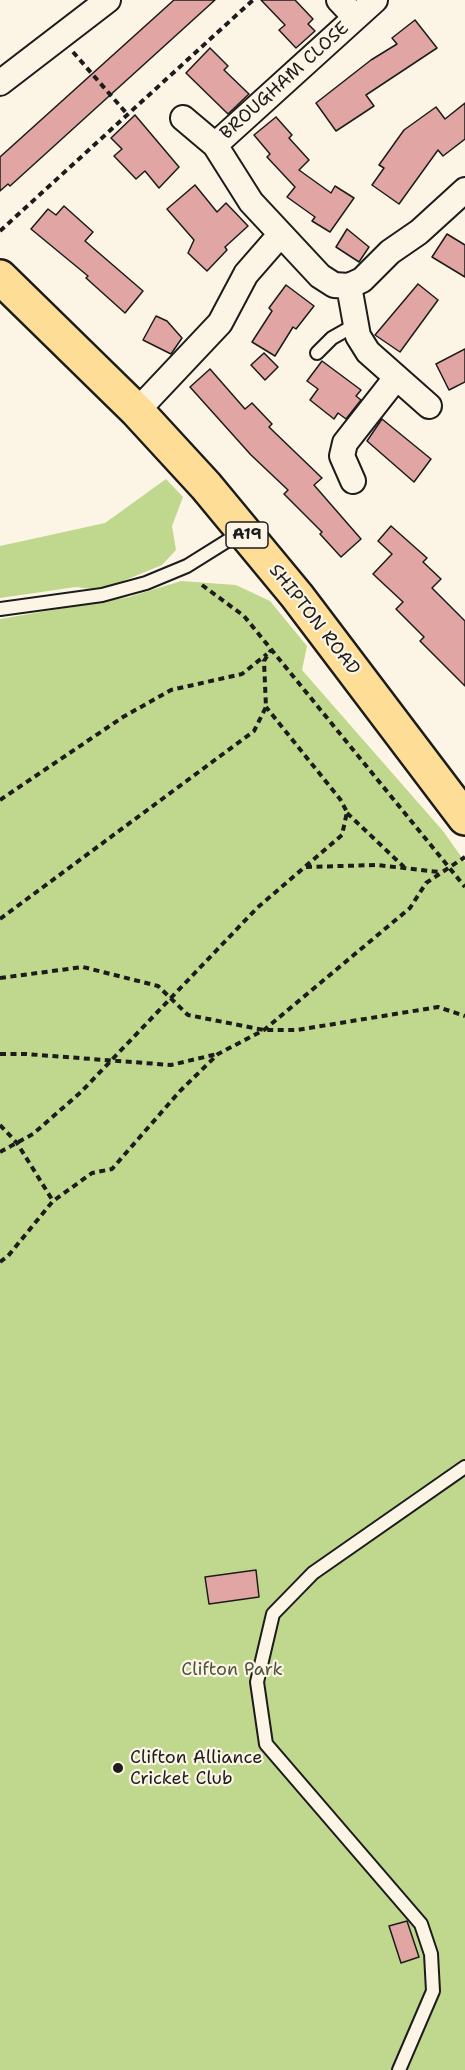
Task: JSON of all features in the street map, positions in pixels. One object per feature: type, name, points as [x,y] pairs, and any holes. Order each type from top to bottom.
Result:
[{"type":"main road","name":"SHIPTON ROAD","points":[[0,277],[138,411],[244,530],[297,596],[465,818]]},
{"type":"street","points":[[0,84],[108,0]]},
{"type":"street","name":"BROUGHAM CLOSE","points":[[214,145],[347,8],[375,0]]},
{"type":"street","points":[[183,118],[214,145],[251,202],[280,235],[320,276],[334,285],[349,286],[362,280],[390,252],[464,194]]},
{"type":"street","points":[[138,411],[220,323],[246,274],[280,235]]},
{"type":"street","points":[[349,286],[358,336],[368,352],[429,405]]},
{"type":"street","points":[[353,481],[342,456],[345,443],[396,378]]},
{"type":"lane","points":[[317,353],[338,334],[355,325]]},
{"type":"lane","points":[[0,609],[102,595],[146,583],[187,566],[244,530]]},
{"type":"lane","points":[[399,2070],[433,1991],[431,1954],[421,1924],[266,1744],[257,1682],[273,1614],[297,1589],[314,1573],[465,1467]]},
{"type":"path","points":[[0,231],[252,0]]},
{"type":"path","points":[[60,38],[128,115]]},
{"type":"path","points":[[202,585],[244,616],[465,887]]},
{"type":"path","points":[[0,919],[254,731],[266,707],[264,661],[271,650]]},
{"type":"path","points":[[0,800],[123,717],[171,690],[243,674],[271,650]]},
{"type":"path","points":[[266,707],[340,799],[347,812],[404,867]]},
{"type":"path","points":[[0,1152],[33,1134],[81,1092],[257,908],[342,835],[347,812]]},
{"type":"path","points":[[0,1054],[111,1059],[171,1065],[218,1054],[264,1030],[410,908],[426,883],[465,857]]},
{"type":"path","points":[[305,867],[404,867],[439,873]]},
{"type":"path","points":[[0,978],[83,967],[158,986],[188,1015],[264,1030],[297,1030],[438,1007],[465,1016]]},
{"type":"path","points":[[0,1262],[8,1256],[53,1201],[92,1173],[112,1169],[180,1091],[218,1054]]},
{"type":"path","points":[[0,1125],[17,1143],[53,1201]]},
{"type":"green space","points":[[166,479],[183,497],[172,526],[176,550],[162,565],[101,590],[76,587],[0,598],[0,546],[105,523]]},
{"type":"green space","name":"Clifton Park","points":[[181,581],[236,585],[270,601],[307,646],[302,670],[443,831],[465,862],[465,2070],[0,2070],[0,619],[129,597]]},
{"type":"building","points":[[174,0],[215,0],[10,186],[8,184],[0,191],[0,157]]},
{"type":"building","points":[[261,0],[295,0],[313,19],[308,24],[315,31],[296,48],[279,30],[285,25]]},
{"type":"building","points":[[415,20],[437,48],[366,95],[374,106],[336,131],[316,103],[371,60],[397,44],[392,38]]},
{"type":"building","points":[[210,48],[228,66],[224,70],[249,94],[228,114],[186,73]]},
{"type":"building","points":[[465,103],[465,139],[443,156],[438,150],[399,204],[372,185],[384,168],[379,165],[404,130],[436,107],[445,119]]},
{"type":"building","points":[[135,115],[179,167],[159,188],[145,171],[136,179],[114,156],[122,149],[111,138]]},
{"type":"building","points":[[276,117],[292,135],[289,138],[309,160],[299,170],[331,193],[335,186],[354,198],[330,232],[312,221],[315,217],[287,197],[295,187],[267,157],[270,154],[254,135]]},
{"type":"building","points":[[195,185],[217,212],[226,203],[248,226],[225,247],[227,250],[207,271],[188,253],[194,240],[167,209]]},
{"type":"building","points":[[64,206],[93,232],[85,241],[143,291],[125,313],[86,278],[88,276],[31,229],[48,209],[56,215]]},
{"type":"building","points":[[347,229],[369,247],[359,262],[336,247]]},
{"type":"building","points":[[447,234],[465,245],[465,277],[432,257]]},
{"type":"building","points":[[418,284],[438,300],[400,352],[375,335]]},
{"type":"building","points":[[286,285],[314,306],[296,329],[293,327],[275,356],[252,342],[272,311],[269,308]]},
{"type":"building","points":[[156,316],[167,321],[182,338],[171,354],[143,340]]},
{"type":"building","points":[[465,349],[465,382],[449,390],[436,364]]},
{"type":"building","points":[[264,353],[278,367],[265,380],[251,365]]},
{"type":"building","points":[[322,361],[361,390],[356,396],[361,400],[346,419],[338,413],[334,419],[310,400],[318,389],[307,381]]},
{"type":"building","points":[[210,369],[245,409],[252,403],[272,424],[269,427],[322,478],[314,485],[361,539],[341,557],[320,534],[322,532],[284,494],[288,490],[251,455],[190,387]]},
{"type":"building","points":[[382,419],[431,459],[414,482],[367,441]]},
{"type":"building","points":[[391,526],[427,558],[423,562],[441,579],[432,588],[465,621],[465,686],[420,641],[424,637],[396,609],[403,602],[373,574],[392,554],[378,541]]},
{"type":"building","points":[[256,1570],[259,1597],[209,1604],[205,1577]]},
{"type":"building","points":[[407,1921],[419,1957],[401,1963],[389,1926]]},
{"type":"place","name":"Clifton Alliance Cricket Club","points":[[118,1768]]}]
